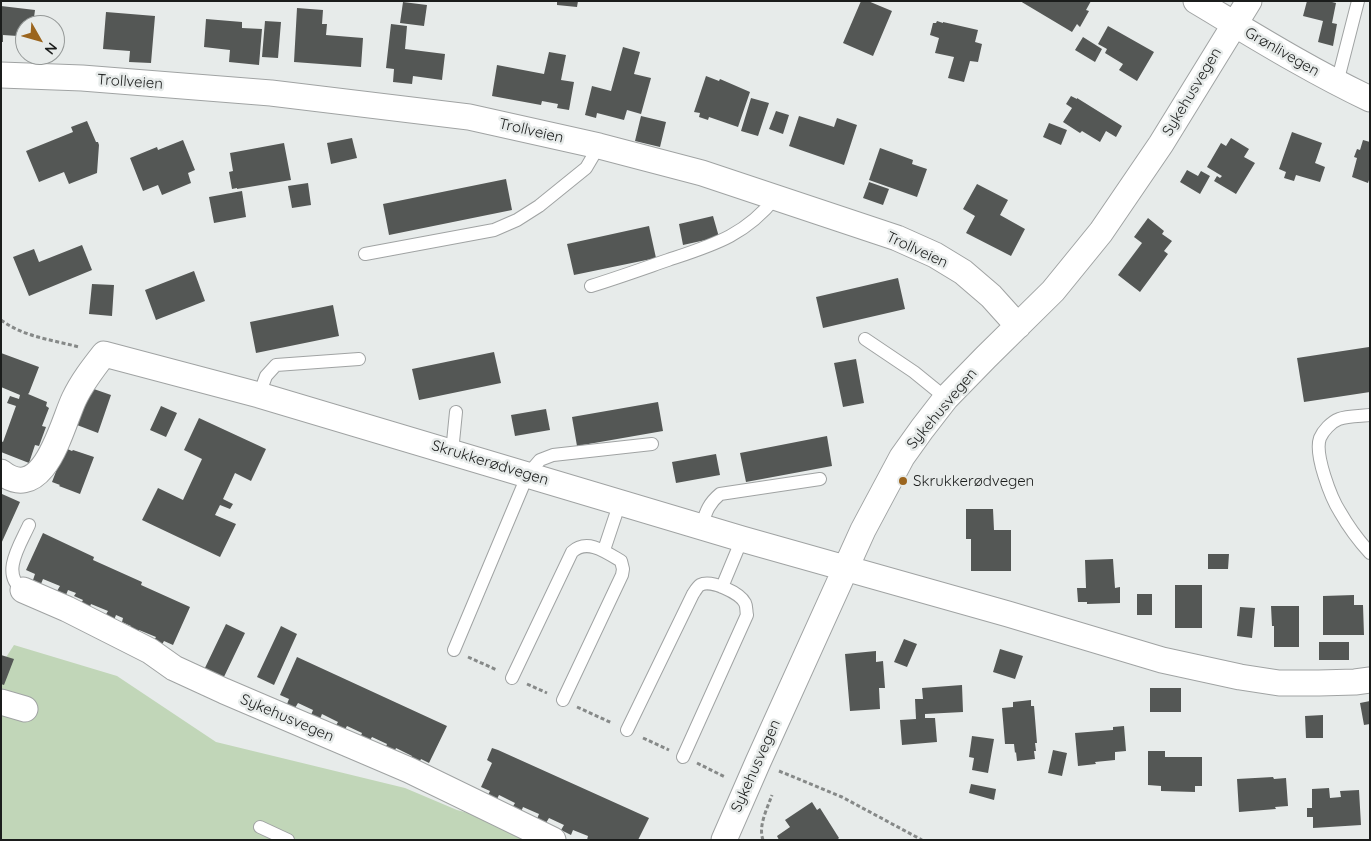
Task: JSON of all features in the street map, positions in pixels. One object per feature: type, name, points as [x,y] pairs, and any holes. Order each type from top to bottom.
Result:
[{"type":"street","name":"Grønlivegen","points":[[1196,1],[1273,48],[1370,99]]},
{"type":"street","name":"Sykehusvegen","points":[[724,840],[863,530],[902,458],[946,398],[1053,291],[1101,232],[1161,144],[1249,1]]},
{"type":"street","name":"Trollveien","points":[[1,75],[82,78],[271,93],[469,117],[599,146],[702,173],[897,238],[935,255],[963,272],[991,296],[1018,326]]},
{"type":"street","name":"Skrukkerødvegen","points":[[104,354],[259,395],[742,539],[1121,648],[1201,669],[1279,683],[1319,684],[1370,680]]},
{"type":"street","points":[[2,475],[20,481],[30,478],[41,471],[49,459],[86,376],[104,354]]},
{"type":"street","name":"Sykehusvegen","points":[[23,590],[150,651],[174,668],[409,770],[553,840]]},
{"type":"street","points":[[1,702],[25,709]]},
{"type":"lane","points":[[1337,83],[1358,1]]},
{"type":"lane","points":[[365,254],[494,230],[517,220],[539,206],[586,168],[599,146]]},
{"type":"lane","points":[[591,286],[710,246],[738,232],[765,211],[776,197]]},
{"type":"lane","points":[[865,338],[914,372],[946,398]]},
{"type":"lane","points":[[259,395],[266,376],[276,365],[359,359]]},
{"type":"lane","points":[[452,452],[456,412]]},
{"type":"lane","points":[[1370,415],[1339,418],[1327,427],[1320,439],[1319,449],[1328,486],[1339,511],[1370,553]]},
{"type":"lane","points":[[454,650],[528,474],[540,460],[553,455],[652,444]]},
{"type":"lane","points":[[701,527],[711,502],[720,494],[820,479]]},
{"type":"lane","points":[[604,550],[620,502]]},
{"type":"lane","points":[[23,590],[14,583],[10,569],[29,525]]},
{"type":"lane","points":[[722,588],[742,539]]},
{"type":"lane","points":[[512,678],[572,552],[584,545],[604,550],[621,561],[622,576],[563,700]]},
{"type":"lane","points":[[627,730],[693,594],[700,585],[710,583],[733,592],[746,604],[746,615],[683,756]]},
{"type":"lane","points":[[260,827],[288,840]]},
{"type":"path","points":[[1,320],[22,332],[104,354]]},
{"type":"path","points":[[758,762],[842,797],[922,840]]},
{"type":"path","points":[[778,778],[780,771]]},
{"type":"path","points":[[764,840],[761,827],[773,793]]},
{"type":"green space","points":[[14,645],[117,676],[216,742],[405,788],[457,810],[484,817],[538,840],[1,840],[1,665]]},
{"type":"building","points":[[557,1],[578,1],[577,7],[557,5]]},
{"type":"building","points":[[861,1],[868,1],[892,11],[873,56],[843,43]]},
{"type":"building","points":[[1020,1],[1091,1],[1086,10],[1089,11],[1080,27],[1077,24],[1072,32]]},
{"type":"building","points":[[1307,1],[1333,1],[1336,3],[1332,23],[1337,24],[1333,46],[1318,42],[1323,21],[1303,16]]},
{"type":"building","points":[[403,2],[427,5],[424,26],[400,23]]},
{"type":"building","points":[[1,6],[35,10],[34,15],[15,15],[15,36],[3,35],[3,42],[1,42]]},
{"type":"building","points":[[297,8],[323,10],[322,24],[327,24],[326,35],[363,38],[361,67],[294,62]]},
{"type":"building","points":[[106,12],[155,16],[151,63],[129,62],[130,51],[103,49]]},
{"type":"building","points":[[206,19],[242,22],[242,28],[262,29],[259,65],[229,62],[230,50],[204,47]]},
{"type":"building","points":[[265,21],[281,22],[278,58],[262,57]]},
{"type":"building","points":[[937,21],[978,30],[975,42],[982,44],[978,62],[970,61],[964,82],[948,78],[954,57],[935,53],[939,38],[930,35],[933,23]]},
{"type":"building","points":[[391,24],[407,26],[405,49],[445,54],[442,80],[413,76],[412,84],[393,82],[394,69],[386,68]]},
{"type":"building","points":[[1108,26],[1154,52],[1137,81],[1119,70],[1123,64],[1105,53],[1107,49],[1098,44]]},
{"type":"building","points":[[1083,37],[1102,49],[1095,62],[1075,50]]},
{"type":"building","points":[[623,47],[640,52],[634,74],[651,78],[641,114],[627,110],[624,120],[597,113],[596,118],[585,115],[592,86],[611,91]]},
{"type":"building","points":[[549,52],[566,55],[561,80],[574,82],[569,110],[557,108],[558,104],[542,101],[541,105],[492,96],[497,65],[544,74]]},
{"type":"building","points":[[706,76],[719,81],[720,79],[750,92],[738,127],[709,117],[708,120],[699,117],[700,113],[694,112]]},
{"type":"building","points":[[1071,96],[1122,126],[1116,137],[1106,131],[1100,142],[1082,131],[1080,133],[1063,122],[1072,108],[1066,104]]},
{"type":"building","points":[[751,98],[769,103],[758,136],[741,131]]},
{"type":"building","points":[[776,111],[789,115],[783,134],[769,129]]},
{"type":"building","points":[[641,116],[666,122],[660,147],[635,141]]},
{"type":"building","points":[[799,116],[834,127],[837,118],[857,125],[844,165],[789,146]]},
{"type":"building","points":[[87,121],[99,145],[97,173],[69,184],[64,172],[39,182],[26,151],[73,132],[71,127]]},
{"type":"building","points":[[1049,123],[1067,130],[1061,145],[1043,137]]},
{"type":"building","points":[[1292,132],[1322,143],[1315,163],[1325,167],[1320,182],[1296,175],[1294,181],[1284,178],[1286,172],[1279,169]]},
{"type":"building","points":[[352,138],[357,158],[331,164],[327,143]]},
{"type":"building","points":[[1231,138],[1249,149],[1244,157],[1255,163],[1236,194],[1214,181],[1217,176],[1220,178],[1222,176],[1207,167],[1221,143],[1226,146]]},
{"type":"building","points":[[183,140],[195,170],[188,173],[191,183],[162,195],[158,185],[143,191],[130,158],[157,147],[158,150]]},
{"type":"building","points":[[1363,140],[1370,142],[1370,177],[1368,183],[1352,177],[1357,158],[1354,157],[1357,149],[1360,150]]},
{"type":"building","points":[[284,143],[291,180],[232,189],[229,172],[233,171],[230,153]]},
{"type":"building","points":[[880,148],[913,160],[912,164],[927,169],[917,197],[869,180]]},
{"type":"building","points":[[1187,170],[1198,176],[1201,171],[1210,176],[1200,194],[1180,182]]},
{"type":"building","points":[[506,179],[512,210],[389,235],[383,204]]},
{"type":"building","points":[[869,182],[889,189],[883,205],[863,198]]},
{"type":"building","points":[[308,183],[311,205],[292,208],[288,186]]},
{"type":"building","points":[[977,184],[1008,200],[1000,215],[1025,229],[1011,256],[966,233],[975,216],[963,209]]},
{"type":"building","points":[[242,191],[246,217],[214,223],[209,197]]},
{"type":"building","points":[[713,216],[719,237],[683,245],[679,224]]},
{"type":"building","points":[[1148,218],[1164,231],[1162,234],[1172,241],[1164,251],[1168,254],[1140,292],[1118,275],[1142,243],[1134,237]]},
{"type":"building","points":[[649,226],[656,258],[574,275],[567,244]]},
{"type":"building","points":[[82,245],[92,270],[29,296],[13,257],[34,249],[39,262]]},
{"type":"building","points":[[194,271],[205,301],[156,320],[145,290]]},
{"type":"building","points":[[898,278],[905,309],[823,328],[816,297]]},
{"type":"building","points":[[92,284],[114,285],[112,316],[89,314]]},
{"type":"building","points":[[333,305],[339,336],[256,353],[250,322]]},
{"type":"building","points":[[1369,347],[1370,392],[1304,402],[1297,358]]},
{"type":"building","points":[[494,352],[501,383],[419,400],[412,369]]},
{"type":"building","points":[[1,353],[39,367],[28,394],[47,402],[46,406],[49,408],[42,426],[46,427],[39,446],[35,445],[29,463],[1,452],[1,441],[3,442],[16,406],[7,403],[10,396],[19,399],[20,395],[1,387]]},
{"type":"building","points":[[856,359],[864,403],[843,407],[834,363]]},
{"type":"building","points":[[91,388],[111,395],[98,433],[77,425]]},
{"type":"building","points":[[658,402],[663,431],[577,446],[572,417]]},
{"type":"building","points":[[161,406],[177,413],[166,437],[150,430]]},
{"type":"building","points":[[546,409],[550,430],[515,436],[511,415]]},
{"type":"building","points":[[199,418],[266,449],[251,481],[235,473],[223,499],[233,504],[230,509],[220,505],[215,515],[236,524],[220,557],[142,520],[158,488],[183,500],[202,459],[184,450]]},
{"type":"building","points":[[827,436],[832,466],[746,482],[740,453]]},
{"type":"building","points":[[65,448],[94,457],[80,494],[52,482]]},
{"type":"building","points":[[716,454],[720,475],[676,483],[672,462]]},
{"type":"building","points":[[2,494],[20,502],[1,544],[1,496]]},
{"type":"building","points":[[966,509],[993,509],[994,530],[1011,530],[1011,571],[971,571],[971,539],[966,539]]},
{"type":"building","points":[[43,533],[94,557],[93,560],[142,582],[141,585],[190,607],[173,645],[164,641],[161,646],[153,642],[156,637],[139,630],[137,635],[129,631],[131,626],[122,622],[123,618],[116,615],[114,620],[105,616],[108,611],[91,604],[89,609],[80,605],[83,600],[74,596],[76,593],[68,590],[66,595],[57,591],[60,586],[43,579],[41,584],[33,580],[35,574],[26,570]]},
{"type":"building","points":[[1208,554],[1229,554],[1228,569],[1208,569]]},
{"type":"building","points":[[1113,559],[1115,588],[1120,587],[1120,603],[1087,604],[1087,602],[1078,602],[1077,588],[1086,588],[1085,560]]},
{"type":"building","points":[[1175,585],[1202,585],[1202,628],[1175,628]]},
{"type":"building","points":[[1137,594],[1152,594],[1152,615],[1137,615]]},
{"type":"building","points":[[1354,595],[1354,605],[1363,605],[1364,635],[1323,635],[1323,596]]},
{"type":"building","points":[[1271,606],[1299,606],[1299,647],[1274,647],[1274,626],[1272,626]]},
{"type":"building","points":[[1240,607],[1255,608],[1252,638],[1237,636]]},
{"type":"building","points":[[226,624],[245,633],[222,681],[203,672]]},
{"type":"building","points":[[281,626],[297,634],[274,685],[257,677]]},
{"type":"building","points":[[904,639],[917,644],[907,667],[894,662]]},
{"type":"building","points":[[1319,642],[1349,642],[1349,660],[1319,660]]},
{"type":"building","points":[[1000,649],[1023,656],[1015,679],[993,672]]},
{"type":"building","points":[[876,651],[876,662],[883,661],[885,688],[879,688],[880,709],[850,711],[845,654]]},
{"type":"building","points":[[1,655],[14,659],[4,685],[1,684]]},
{"type":"building","points":[[297,657],[447,726],[429,763],[421,759],[418,765],[409,761],[412,756],[396,748],[394,753],[385,749],[387,744],[372,737],[369,742],[360,738],[362,733],[347,726],[344,731],[335,727],[338,722],[322,714],[320,719],[311,715],[313,710],[298,703],[295,708],[287,704],[289,699],[280,695]]},
{"type":"building","points":[[962,685],[963,712],[925,714],[925,718],[935,718],[937,742],[902,745],[900,720],[916,719],[915,699],[923,699],[922,688]]},
{"type":"building","points":[[1150,688],[1181,688],[1181,712],[1150,712]]},
{"type":"building","points":[[1031,700],[1031,706],[1034,706],[1037,743],[1035,743],[1036,751],[1034,751],[1035,759],[1017,761],[1014,744],[1005,744],[1002,708],[1013,707],[1013,702]]},
{"type":"building","points":[[1370,701],[1370,724],[1364,725],[1360,703]]},
{"type":"building","points":[[1323,715],[1323,738],[1306,738],[1305,716]]},
{"type":"building","points":[[1124,726],[1126,751],[1115,752],[1115,760],[1078,766],[1075,733],[1113,730],[1113,727]]},
{"type":"building","points":[[972,736],[994,739],[988,773],[972,770],[974,758],[969,757]]},
{"type":"building","points":[[492,748],[649,818],[638,840],[587,840],[588,836],[573,830],[571,835],[561,830],[564,825],[549,818],[546,823],[537,819],[539,814],[523,807],[521,812],[512,808],[515,803],[499,795],[496,801],[487,797],[490,791],[481,787],[492,763],[487,760]]},
{"type":"building","points":[[1053,750],[1067,753],[1062,776],[1048,773]]},
{"type":"building","points":[[1148,751],[1165,751],[1165,757],[1202,757],[1202,786],[1195,786],[1195,792],[1161,791],[1161,786],[1148,785]]},
{"type":"building","points":[[1273,777],[1274,779],[1286,778],[1288,806],[1275,807],[1276,809],[1239,812],[1237,779]]},
{"type":"building","points":[[971,784],[996,789],[994,800],[969,793]]},
{"type":"building","points":[[1329,788],[1330,798],[1341,797],[1340,791],[1359,790],[1361,825],[1313,828],[1313,817],[1307,817],[1307,808],[1312,808],[1312,789]]},
{"type":"building","points":[[812,802],[817,810],[820,808],[839,838],[837,840],[779,840],[777,836],[790,827],[785,820]]},
{"type":"place","name":"Skrukkerødvegen","points":[[903,481]]}]
